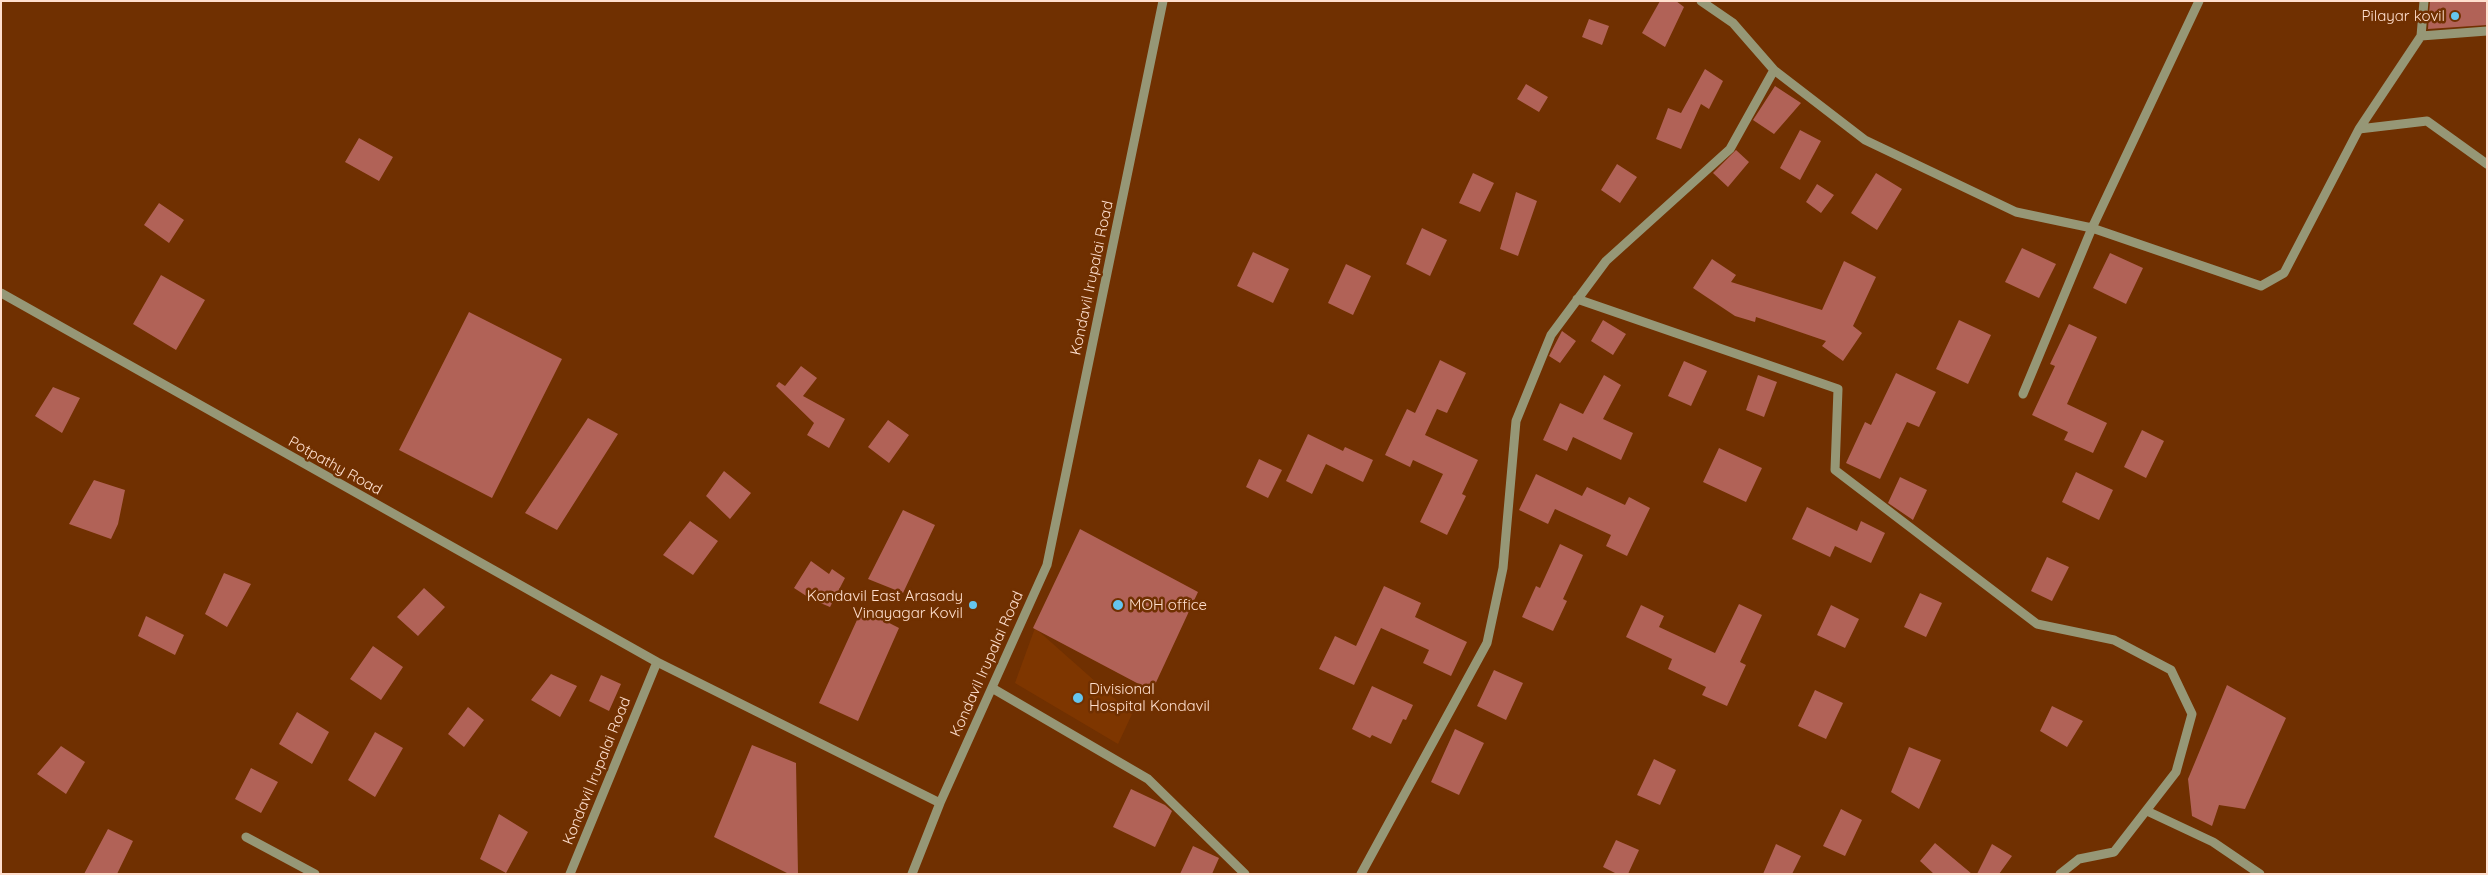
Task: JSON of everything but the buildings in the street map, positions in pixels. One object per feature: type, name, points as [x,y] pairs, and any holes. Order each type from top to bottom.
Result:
[{"type":"street","name":"Kondavil Irupalai Road","points":[[912,874],[940,803],[1047,565],[1163,1]]},
{"type":"street","points":[[1701,1],[1733,23],[1774,70],[1865,140],[2016,212],[2092,228],[2261,286],[2284,273],[2359,130],[2421,36],[2424,1]]},
{"type":"street","points":[[2023,394],[2092,228],[2199,1]]},
{"type":"street","points":[[2421,36],[2487,31]]},
{"type":"street","points":[[1361,874],[1488,643],[1503,568],[1516,421],[1551,334],[1606,260],[1730,149],[1774,70]]},
{"type":"street","points":[[2359,130],[2427,121],[2487,164]]},
{"type":"street","name":"Potpathy Road","points":[[1,293],[657,662]]},
{"type":"street","points":[[1577,300],[1838,389],[1835,470],[2037,624],[2114,640],[2171,670],[2192,714],[2176,772],[2114,852],[2079,858],[2060,874]]},
{"type":"street","name":"Kondavil Irupalai Road","points":[[570,874],[657,662]]},
{"type":"street","points":[[657,662],[940,803]]},
{"type":"street","points":[[992,688],[1148,779],[1245,874]]},
{"type":"street","points":[[2147,811],[2213,842],[2260,874]]},
{"type":"street","points":[[246,837],[315,874]]},
{"type":"shaded area","name":"Divisional Hospital Kondavil","points":[[1035,628],[1132,714],[1118,744],[1015,683]]},
{"type":"place","name":"Pilayar kovil","points":[[2455,16]]},
{"type":"place","name":"Kondavil East Arasady Vinayagar Kovil","points":[[973,605]]},
{"type":"place","name":"MOH office","points":[[1118,605]]},
{"type":"place","name":"Divisional Hospital Kondavil","points":[[1078,698]]}]
